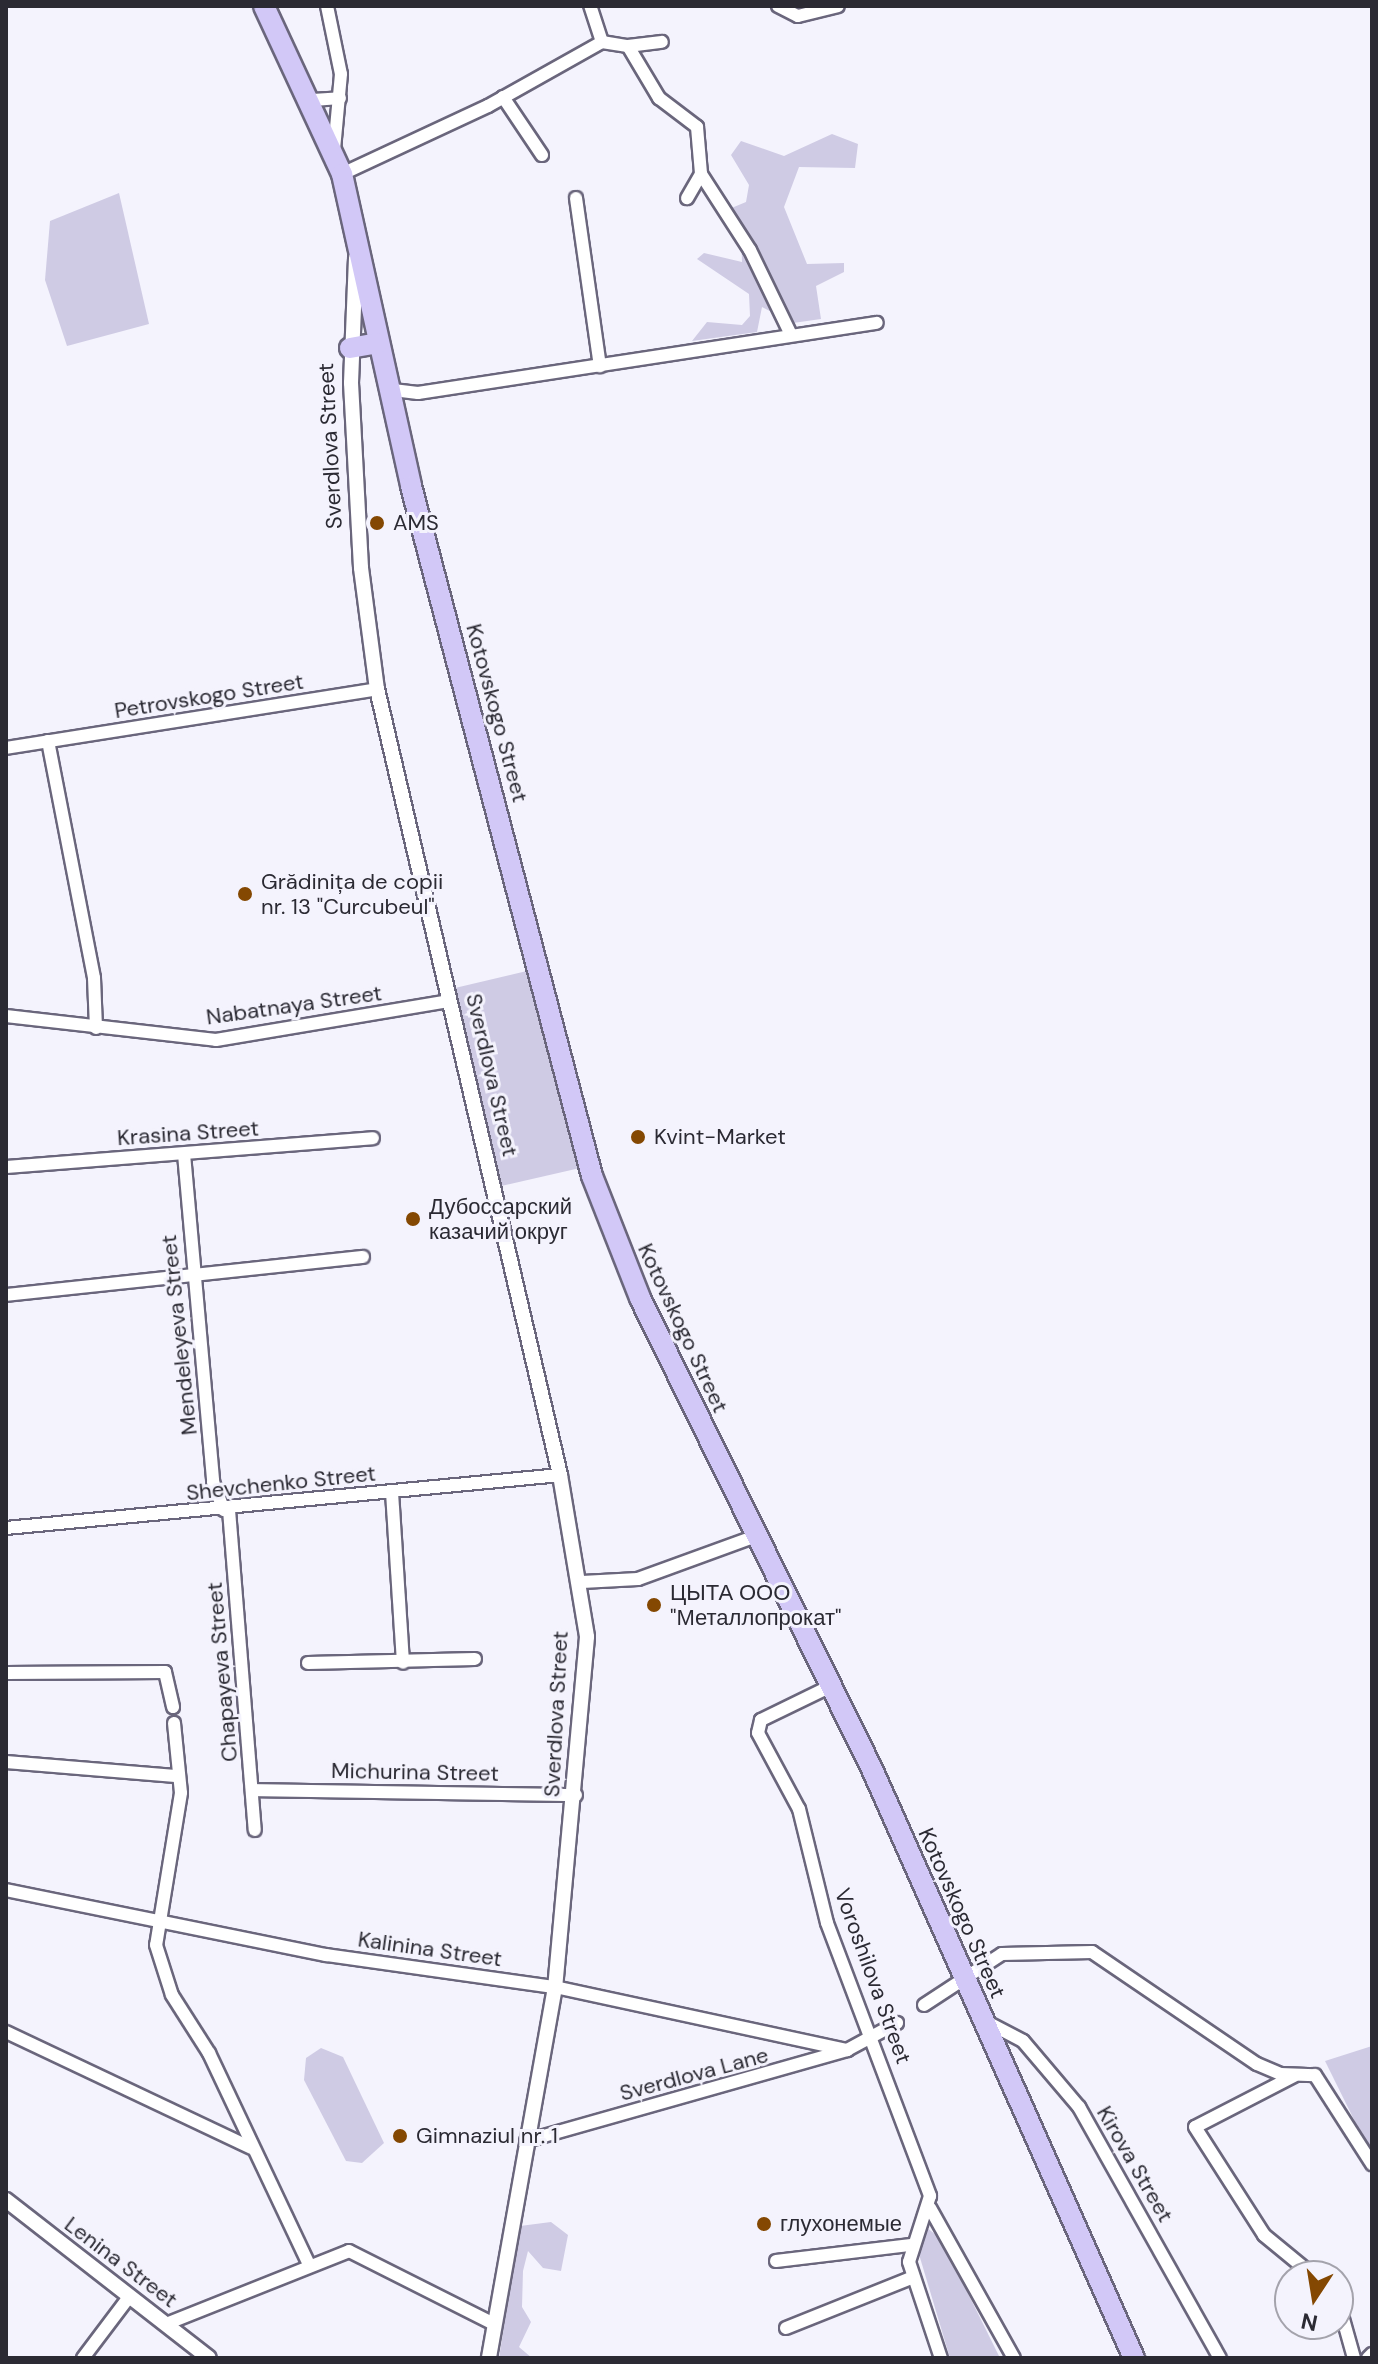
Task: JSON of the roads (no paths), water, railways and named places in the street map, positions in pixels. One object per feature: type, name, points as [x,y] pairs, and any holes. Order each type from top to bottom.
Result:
[{"type":"highway","name":"Sverdlova Street","points":[[264,6],[313,100],[334,149],[342,174],[356,258]]},
{"type":"highway","name":"Kotovskogo Street","points":[[356,258],[393,390],[419,517],[585,1154],[640,1298],[831,1686],[1134,2358]]},
{"type":"highway","points":[[350,348],[378,343]]},
{"type":"street","points":[[327,6],[340,98],[334,149]]},
{"type":"street","points":[[590,6],[602,42]]},
{"type":"street","points":[[778,6],[798,16],[838,6]]},
{"type":"street","points":[[342,174],[503,97],[602,42],[628,46],[662,42]]},
{"type":"street","points":[[628,46],[659,98],[697,127],[701,174],[750,250],[791,335]]},
{"type":"street","points":[[503,97],[542,155]]},
{"type":"street","points":[[313,100],[340,98]]},
{"type":"street","points":[[687,198],[701,174]]},
{"type":"street","points":[[576,198],[600,366]]},
{"type":"street","name":"Sverdlova Street","points":[[356,258],[350,348],[361,568],[377,689],[560,1475],[582,1582],[587,1637],[576,1795],[555,1987],[489,2358]]},
{"type":"street","points":[[393,390],[418,393],[877,323]]},
{"type":"street","name":"Petrovskogo Street","points":[[6,748],[377,689]]},
{"type":"street","points":[[48,741],[77,881],[96,1028]]},
{"type":"street","name":"Nabatnaya Street","points":[[6,1016],[216,1040],[450,1001]]},
{"type":"street","name":"Krasina Street","points":[[6,1167],[373,1138]]},
{"type":"street","name":"Mendeleyeva Street","points":[[184,1154],[191,1277],[213,1482],[226,1510]]},
{"type":"street","points":[[6,1295],[363,1257]]},
{"type":"street","name":"Shevchenko Street","points":[[6,1528],[226,1510],[560,1475]]},
{"type":"street","points":[[392,1492],[403,1663]]},
{"type":"street","name":"Chapayeva Street","points":[[226,1510],[255,1830]]},
{"type":"street","points":[[582,1582],[638,1579],[756,1536]]},
{"type":"street","points":[[308,1663],[475,1659]]},
{"type":"street","points":[[6,1673],[159,1672],[168,1675],[173,1707]]},
{"type":"street","name":"Voroshilova Street","points":[[831,1686],[761,1720],[758,1733],[813,1844],[827,1923],[870,2040],[910,2132],[930,2208]]},
{"type":"street","points":[[174,1723],[175,1776],[181,1793],[177,1831],[156,1921],[172,1995],[209,2053],[251,2148],[308,2262]]},
{"type":"street","points":[[6,1762],[175,1776]]},
{"type":"street","name":"Michurina Street","points":[[253,1790],[576,1795]]},
{"type":"street","name":"Kalinina Street","points":[[6,1890],[156,1921],[555,1987],[847,2050]]},
{"type":"street","points":[[924,2005],[963,1976],[1002,1954],[1092,1952],[1257,2064],[1294,2076],[1315,2075],[1372,2164]]},
{"type":"street","name":"Kirova Street","points":[[983,2020],[1023,2041],[1079,2107],[1220,2358]]},
{"type":"street","name":"Sverdlova Lane","points":[[526,2141],[847,2050],[897,2023]]},
{"type":"street","points":[[6,2032],[251,2148]]},
{"type":"street","points":[[1294,2076],[1195,2127],[1264,2235],[1294,2260]]},
{"type":"street","name":"Lenina Street","points":[[6,2200],[209,2358]]},
{"type":"street","points":[[941,2358],[911,2278],[911,2245],[930,2208],[947,2226],[1014,2358]]},
{"type":"street","points":[[776,2261],[911,2245]]},
{"type":"street","points":[[166,2324],[308,2262],[349,2251],[494,2324]]},
{"type":"street","points":[[786,2328],[911,2278]]},
{"type":"street","points":[[83,2358],[129,2297]]},
{"type":"place","name":"AMS","points":[[377,523]]},
{"type":"place","name":"Grădinița de copii nr. 13 \"Curcubeul\"","points":[[245,894]]},
{"type":"place","name":"Kvint-Market","points":[[638,1137]]},
{"type":"place","name":"Дубоссарский казачий округ","points":[[413,1219]]},
{"type":"place","name":"ЦЫТА ООО \"Металлопрокат\"","points":[[654,1605]]},
{"type":"place","name":"Gimnaziul nr. 1","points":[[400,2136]]},
{"type":"place","name":"глухонемые","points":[[764,2224]]}]
